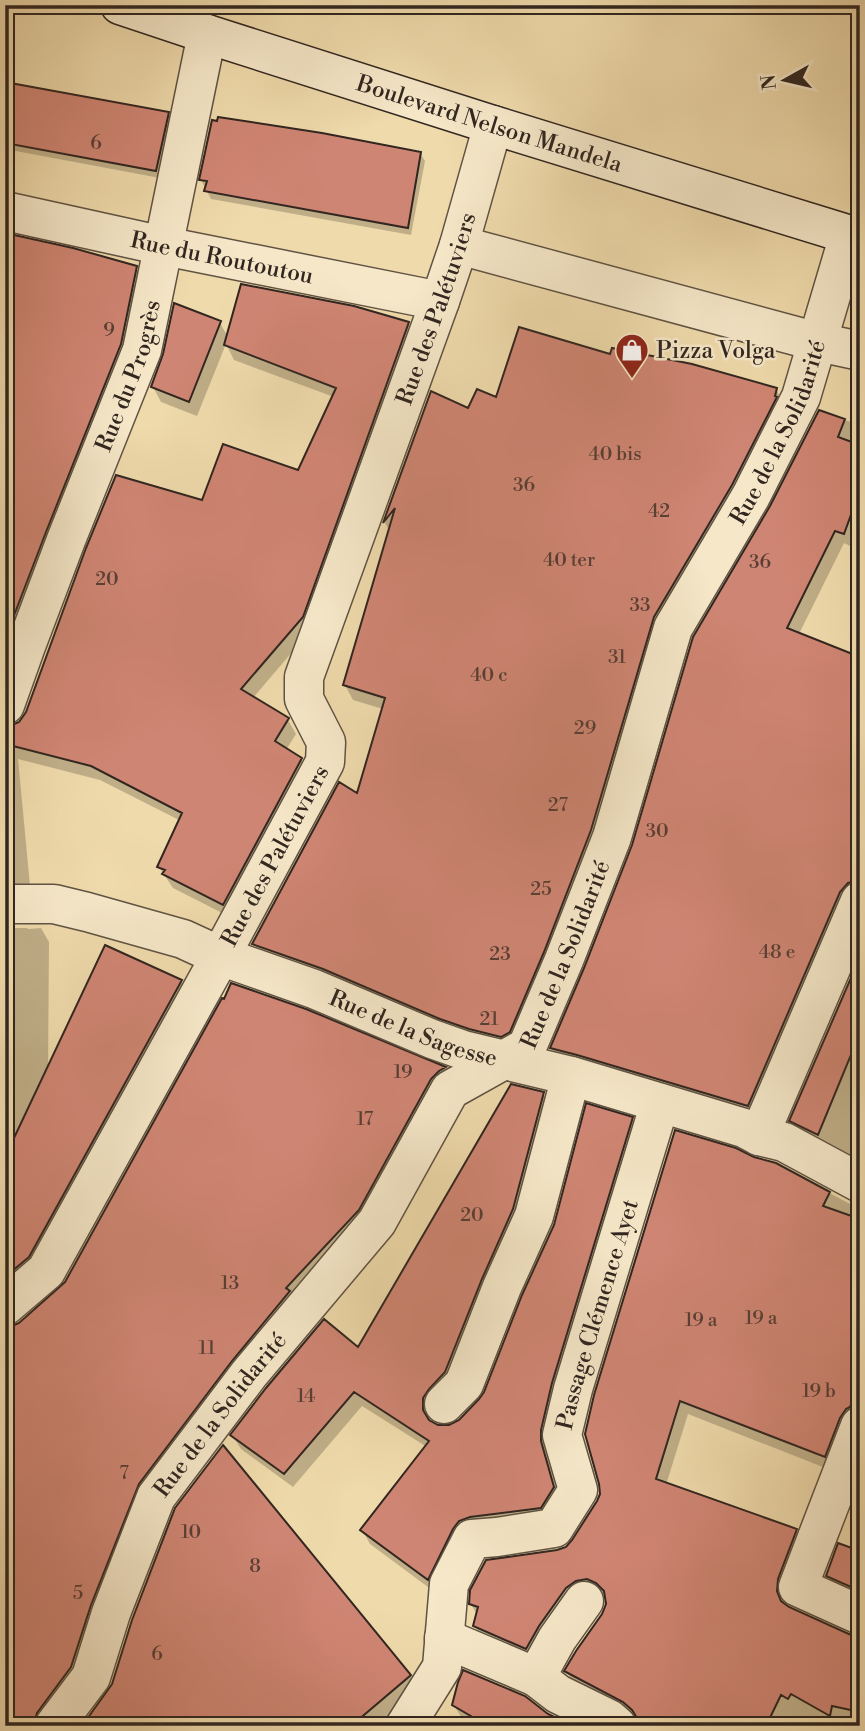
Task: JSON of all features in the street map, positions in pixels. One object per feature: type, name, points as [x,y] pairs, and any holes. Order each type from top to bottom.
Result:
[{"type":"street","name":"Boulevard Nelson Mandela","points":[[120,5],[493,125],[854,236]]},
{"type":"street","name":"Rue du Progrès","points":[[5,705],[142,350],[206,34]]},
{"type":"street","name":"Rue des Palétuviers","points":[[5,1306],[46,1271],[325,762],[326,742],[304,699],[304,677],[440,301],[493,125]]},
{"type":"street","name":"Rue du Routoutou","points":[[5,211],[440,301]]},
{"type":"street","name":"Rue de la Solidarité","points":[[54,1726],[91,1677],[111,1613],[156,1497],[249,1374],[377,1222],[450,1090],[527,1047],[608,849],[673,628],[751,496],[800,397],[854,236]]},
{"type":"street","points":[[459,245],[860,351]]},
{"type":"street","points":[[759,1136],[860,901]]},
{"type":"street","name":"Rue de la Sagesse","points":[[5,904],[54,904],[183,939],[220,956],[314,989],[463,1050],[571,1076],[784,1142],[860,1183]]},
{"type":"street","points":[[444,1404],[464,1384],[502,1287],[534,1216],[571,1076]]},
{"type":"street","name":"Passage Clémence Ayet","points":[[405,1726],[442,1667],[449,1584],[472,1539],[554,1528],[578,1490],[562,1435],[573,1389],[660,1102]]},
{"type":"street","points":[[860,1426],[799,1587],[860,1615]]},
{"type":"street","points":[[536,1677],[557,1639],[584,1601]]},
{"type":"street","points":[[444,1638],[536,1677],[558,1694],[609,1719],[617,1726]]},
{"type":"building","points":[[5,82],[169,112],[156,171],[5,143]]},
{"type":"building","points":[[218,117],[421,152],[408,228],[204,191],[207,181],[199,180],[212,120],[217,121]]},
{"type":"building","points":[[5,233],[137,266],[121,344],[5,639]]},
{"type":"building","points":[[241,284],[354,306],[409,322],[303,617],[241,689],[289,718],[275,741],[302,758],[223,905],[162,874],[165,870],[157,867],[182,813],[91,766],[5,744],[5,726],[19,722],[26,712],[86,548],[116,475],[202,500],[223,444],[298,470],[336,388],[224,345]]},
{"type":"building","points":[[174,303],[221,321],[189,402],[151,387],[163,354]]},
{"type":"building","points":[[519,327],[610,354],[612,348],[692,364],[777,388],[777,397],[732,485],[654,617],[591,830],[510,1032],[501,1037],[440,1019],[323,969],[252,944],[339,782],[357,793],[385,698],[343,685],[395,508],[383,523],[431,391],[468,408],[477,389],[496,397]]},
{"type":"building","points":[[819,410],[845,419],[838,437],[860,445],[860,490],[844,534],[835,531],[787,628],[860,657],[860,880],[848,883],[840,892],[748,1106],[550,1048],[632,845],[693,637],[770,506]]},
{"type":"building","points":[[105,945],[182,980],[29,1257],[5,1277],[5,1157]]},
{"type":"building","points":[[860,957],[860,1033],[818,1135],[789,1121]]},
{"type":"building","points":[[231,983],[306,1009],[446,1067],[431,1079],[359,1210],[286,1288],[290,1291],[232,1361],[139,1484],[91,1605],[71,1667],[37,1713],[33,1726],[5,1726],[5,1327],[19,1323],[65,1282]]},
{"type":"building","points":[[511,1084],[544,1092],[513,1209],[445,1372],[423,1398],[423,1410],[429,1420],[438,1425],[449,1425],[459,1420],[484,1392],[522,1295],[554,1225],[586,1103],[633,1117],[552,1383],[541,1430],[541,1441],[554,1487],[541,1508],[470,1517],[459,1521],[428,1580],[360,1530],[429,1441],[354,1392],[284,1474],[230,1435],[324,1319],[358,1347]]},
{"type":"building","points":[[675,1130],[776,1163],[830,1192],[823,1206],[860,1219],[860,1380],[850,1407],[840,1418],[825,1457],[680,1401],[656,1479],[797,1529],[778,1579],[777,1591],[781,1601],[789,1607],[851,1635],[860,1636],[860,1712],[832,1706],[830,1716],[791,1694],[788,1699],[781,1695],[766,1726],[708,1726],[686,1717],[681,1726],[638,1726],[632,1710],[623,1702],[564,1671],[606,1604],[604,1591],[587,1579],[576,1581],[566,1588],[526,1649],[473,1626],[478,1607],[469,1604],[470,1590],[486,1560],[566,1547],[600,1494],[585,1434],[594,1395]]},
{"type":"building","points":[[223,1445],[411,1675],[351,1726],[82,1726],[112,1684],[132,1620],[175,1508]]},
{"type":"building","points":[[838,1543],[860,1551],[860,1591],[826,1576]]},
{"type":"building","points":[[463,1670],[525,1696],[548,1714],[573,1726],[488,1726],[452,1705]]},
{"type":"place","name":"Pizza Volga","points":[[632,380]]}]
